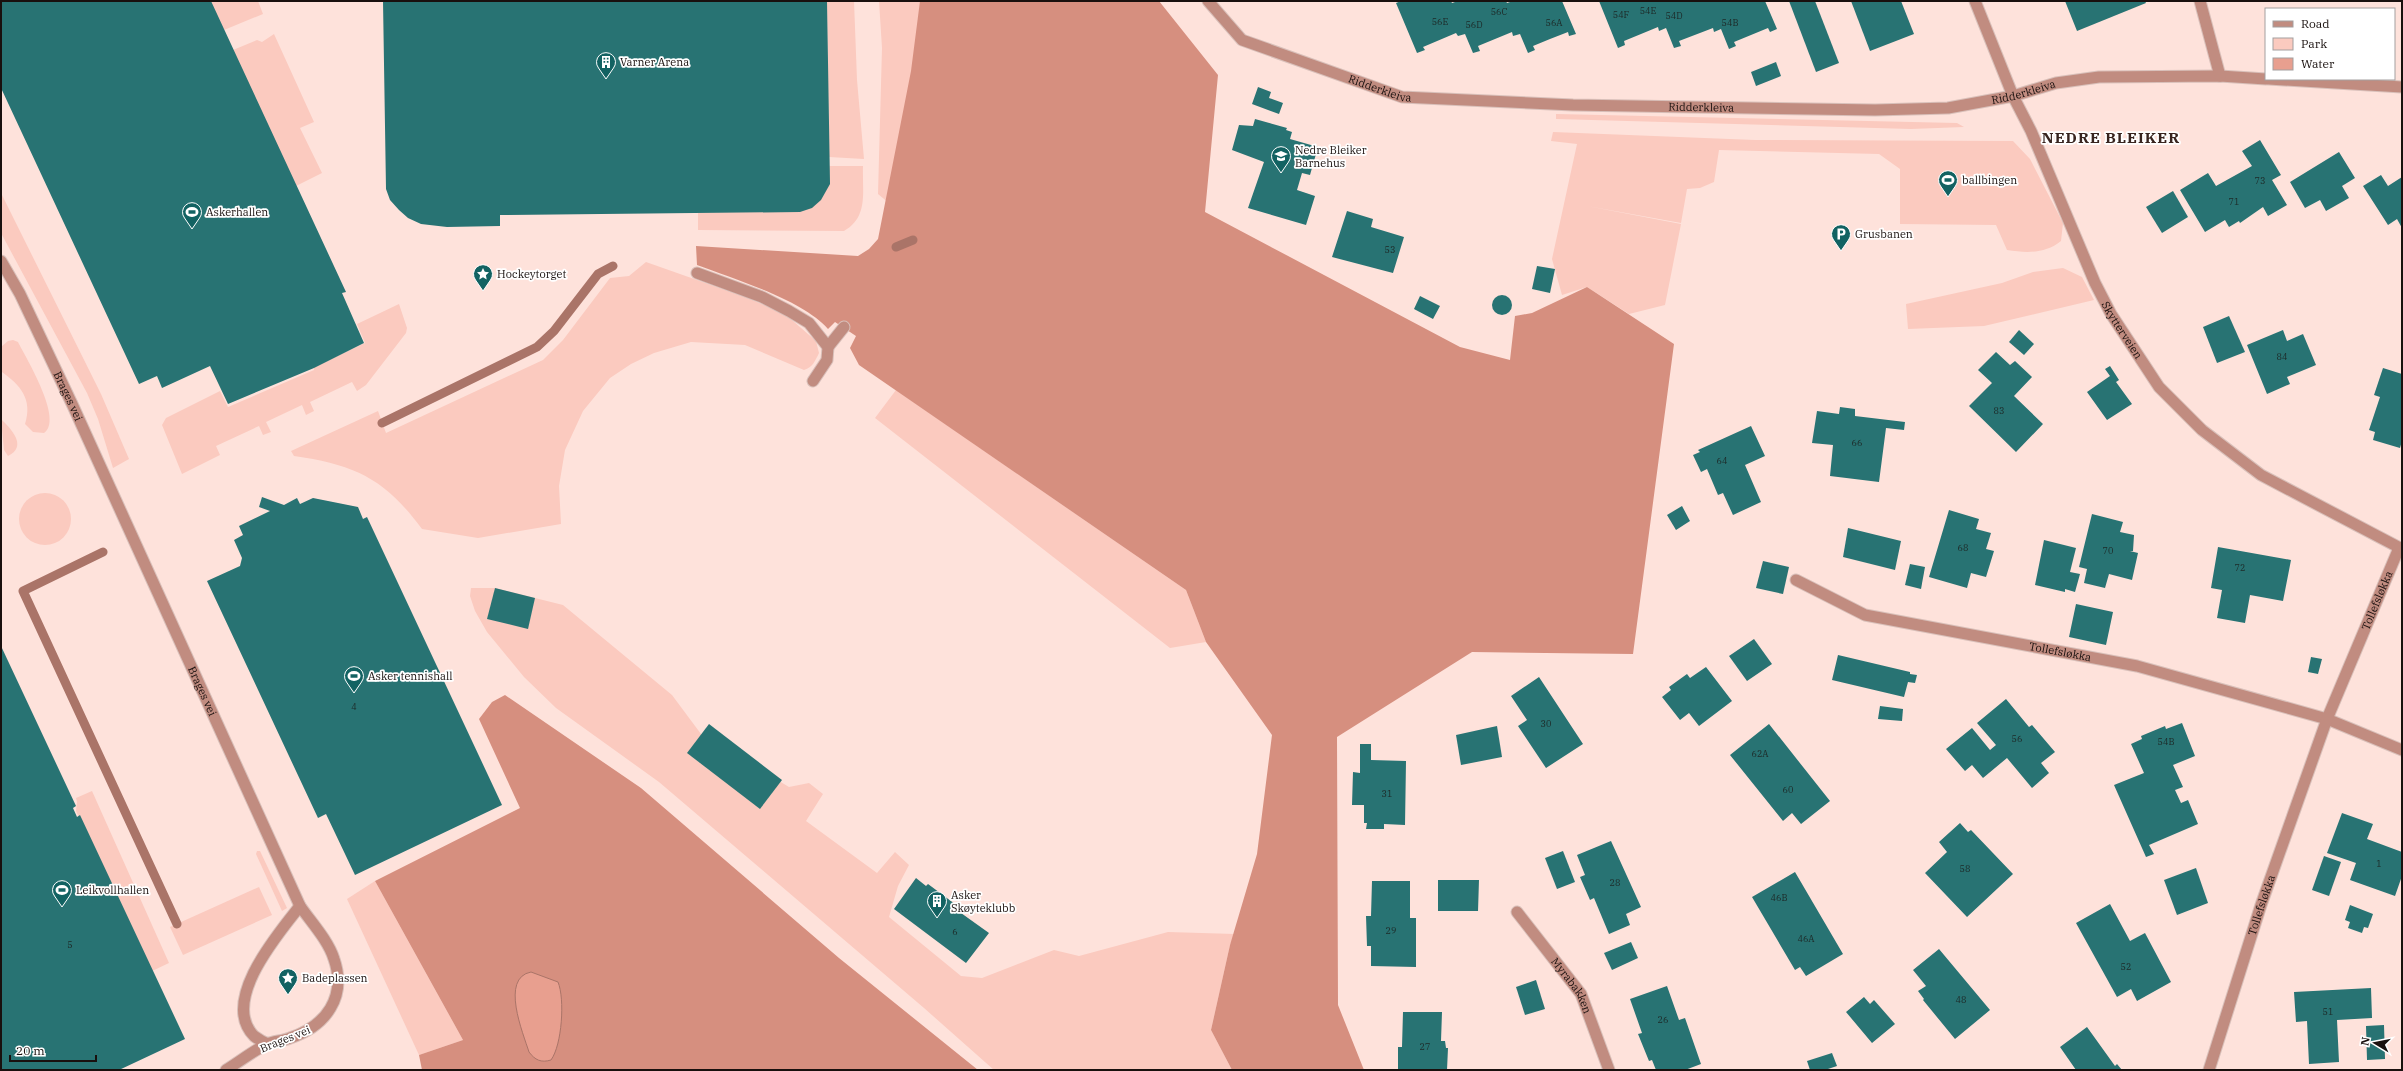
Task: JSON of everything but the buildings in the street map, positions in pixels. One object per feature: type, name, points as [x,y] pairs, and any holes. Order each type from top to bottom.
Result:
[{"type":"street","name":"Ridderkleiva","points":[[1208,1],[1242,40],[1402,97],[1573,104],[1875,110],[1948,108],[2013,96],[2056,83],[2099,77],[2220,76],[2265,79]]},
{"type":"street","name":"Skytterveien","points":[[1975,1],[2013,96],[2031,131],[2111,314],[2159,387],[2202,430],[2261,475],[2401,548]]},
{"type":"street","points":[[2200,1],[2220,76]]},
{"type":"street","name":"Ridderkleiva","points":[[2284,80],[2402,87]]},
{"type":"street","name":"Brages vei","points":[[1,261],[20,294],[73,406],[300,906],[334,958],[339,981],[337,996],[332,1009],[313,1028],[290,1039],[268,1044],[226,1070]]},
{"type":"street","points":[[697,273],[762,297],[809,323],[828,347]]},
{"type":"street","points":[[813,381],[827,360],[828,347],[844,327]]},
{"type":"street","name":"Tollefsløkka","points":[[2210,1070],[2261,905],[2327,719],[2401,548]]},
{"type":"street","name":"Tollefsløkka","points":[[1796,580],[1865,615],[2137,666],[2327,719],[2402,750]]},
{"type":"street","points":[[268,1044],[255,1037],[248,1027],[243,1010],[246,992],[261,958],[300,906]]},
{"type":"street","name":"Myrabakken","points":[[1517,912],[1581,994],[1609,1070]]},
{"type":"green space","points":[[210,1],[258,1],[263,14],[224,30]]},
{"type":"green space","points":[[827,1],[854,1],[857,80],[864,159],[829,157]]},
{"type":"green space","points":[[879,1],[931,1],[907,218],[878,194],[882,48]]},
{"type":"green space","points":[[274,34],[314,122],[300,128],[322,173],[296,186],[233,50],[257,40],[262,42]]},
{"type":"green space","points":[[1556,114],[1957,123],[1964,127],[1911,129],[1556,119]]},
{"type":"green space","points":[[1553,132],[1755,140],[2013,141],[2030,159],[2063,223],[2061,241],[2048,248],[2035,252],[2014,251],[2007,250],[1996,225],[1900,224],[1900,169],[1879,154],[1719,150],[1714,182],[1700,188],[1687,189],[1681,223],[1587,206],[1681,224],[1665,305],[1629,314],[1587,287],[1562,295],[1552,259],[1577,144],[1551,141]]},
{"type":"green space","points":[[830,166],[863,166],[863,194],[861,211],[852,225],[844,231],[698,230],[698,213]]},
{"type":"green space","points":[[1,193],[101,394],[129,459],[113,468],[98,419],[87,393],[1,233]]},
{"type":"green space","points":[[646,262],[748,298],[785,314],[816,341],[819,353],[815,361],[810,367],[804,370],[745,345],[691,342],[654,353],[631,364],[610,378],[583,411],[565,450],[559,486],[561,524],[478,538],[422,529],[395,498],[382,486],[367,477],[335,464],[294,456],[291,451],[378,411],[386,433],[543,360],[563,340],[610,278],[629,276]]},
{"type":"green space","points":[[2063,268],[2082,277],[2094,300],[1984,326],[1908,329],[1906,304],[2002,283],[2033,272]]},
{"type":"green space","points":[[399,304],[407,328],[406,333],[366,385],[357,391],[352,382],[310,402],[314,411],[306,415],[302,405],[266,422],[271,432],[263,435],[259,426],[216,446],[220,455],[182,474],[162,425],[166,418],[220,391],[228,407],[314,370],[314,367],[365,343],[357,324]]},
{"type":"green space","points":[[13,340],[18,342],[35,374],[47,403],[50,416],[49,426],[44,433],[33,432],[25,424],[27,415],[26,400],[14,382],[2,372],[1,347],[8,341]]},
{"type":"green space","points":[[896,390],[1186,590],[1206,642],[1170,648],[875,418]]},
{"type":"green space","points":[[1,419],[13,432],[17,443],[17,447],[14,452],[8,456],[4,450]]},
{"type":"green space","points":[[40,493],[50,493],[64,500],[71,514],[71,524],[64,538],[50,545],[40,545],[30,541],[23,534],[19,524],[19,514],[23,504],[30,497]]},
{"type":"green space","points":[[471,588],[495,588],[563,605],[672,695],[701,734],[789,787],[809,783],[823,794],[806,821],[877,873],[895,852],[909,865],[898,886],[889,917],[961,976],[982,978],[1054,950],[1079,956],[1168,932],[1235,934],[1230,945],[1211,1030],[1232,1070],[994,1070],[924,1008],[659,782],[556,708],[524,677],[487,632],[475,611],[470,596]]},
{"type":"green space","points":[[92,791],[169,963],[150,972],[76,811],[76,798]]},
{"type":"green space","points":[[257,851],[260,851],[287,908],[282,911],[256,854]]},
{"type":"green space","points":[[375,881],[463,1040],[419,1055],[347,899]]},
{"type":"green space","points":[[259,887],[272,915],[183,955],[170,927]]},
{"type":"shaded area","points":[[920,1],[1159,1],[1218,75],[1205,212],[1460,347],[1510,360],[1515,316],[1532,313],[1587,287],[1674,344],[1633,654],[1472,652],[1337,737],[1338,1005],[1364,1070],[1232,1070],[1211,1030],[1230,945],[1257,854],[1272,735],[1206,642],[1186,590],[859,365],[850,348],[856,336],[835,322],[828,329],[817,318],[767,291],[697,265],[696,246],[858,256],[869,249],[878,239],[911,71]]},
{"type":"shaded area","points":[[505,695],[641,788],[839,958],[978,1070],[422,1070],[419,1055],[463,1040],[375,881],[520,808],[479,719],[492,702]]},
{"type":"water","points":[[531,972],[558,982],[560,990],[562,1010],[558,1044],[551,1060],[547,1061],[538,1060],[529,1052],[516,1007],[515,995],[517,984],[522,976]]},
{"type":"waterway","points":[[896,247],[913,240]]},
{"type":"waterway","points":[[382,423],[537,347],[554,331],[598,274],[613,266]]},
{"type":"waterway","points":[[103,552],[23,591],[177,924]]},
{"type":"place","name":"Varner Arena","points":[[606,79]]},
{"type":"place","name":"Nedre Bleiker Barnehus","points":[[1281,173]]},
{"type":"place","name":"ballbingen","points":[[1948,197]]},
{"type":"place","name":"Askerhallen","points":[[192,229]]},
{"type":"place","name":"Grusbanen","points":[[1841,251]]},
{"type":"place","name":"Hockeytorget","points":[[483,291]]},
{"type":"place","name":"Asker tennishall","points":[[354,693]]},
{"type":"place","name":"Leikvollhallen","points":[[62,907]]},
{"type":"place","name":"Asker Skøyteklubb","points":[[937,918]]},
{"type":"place","name":"Badeplassen","points":[[288,995]]},
{"type":"district","name":"NEDRE BLEIKER","points":[[2111,138]]}]
